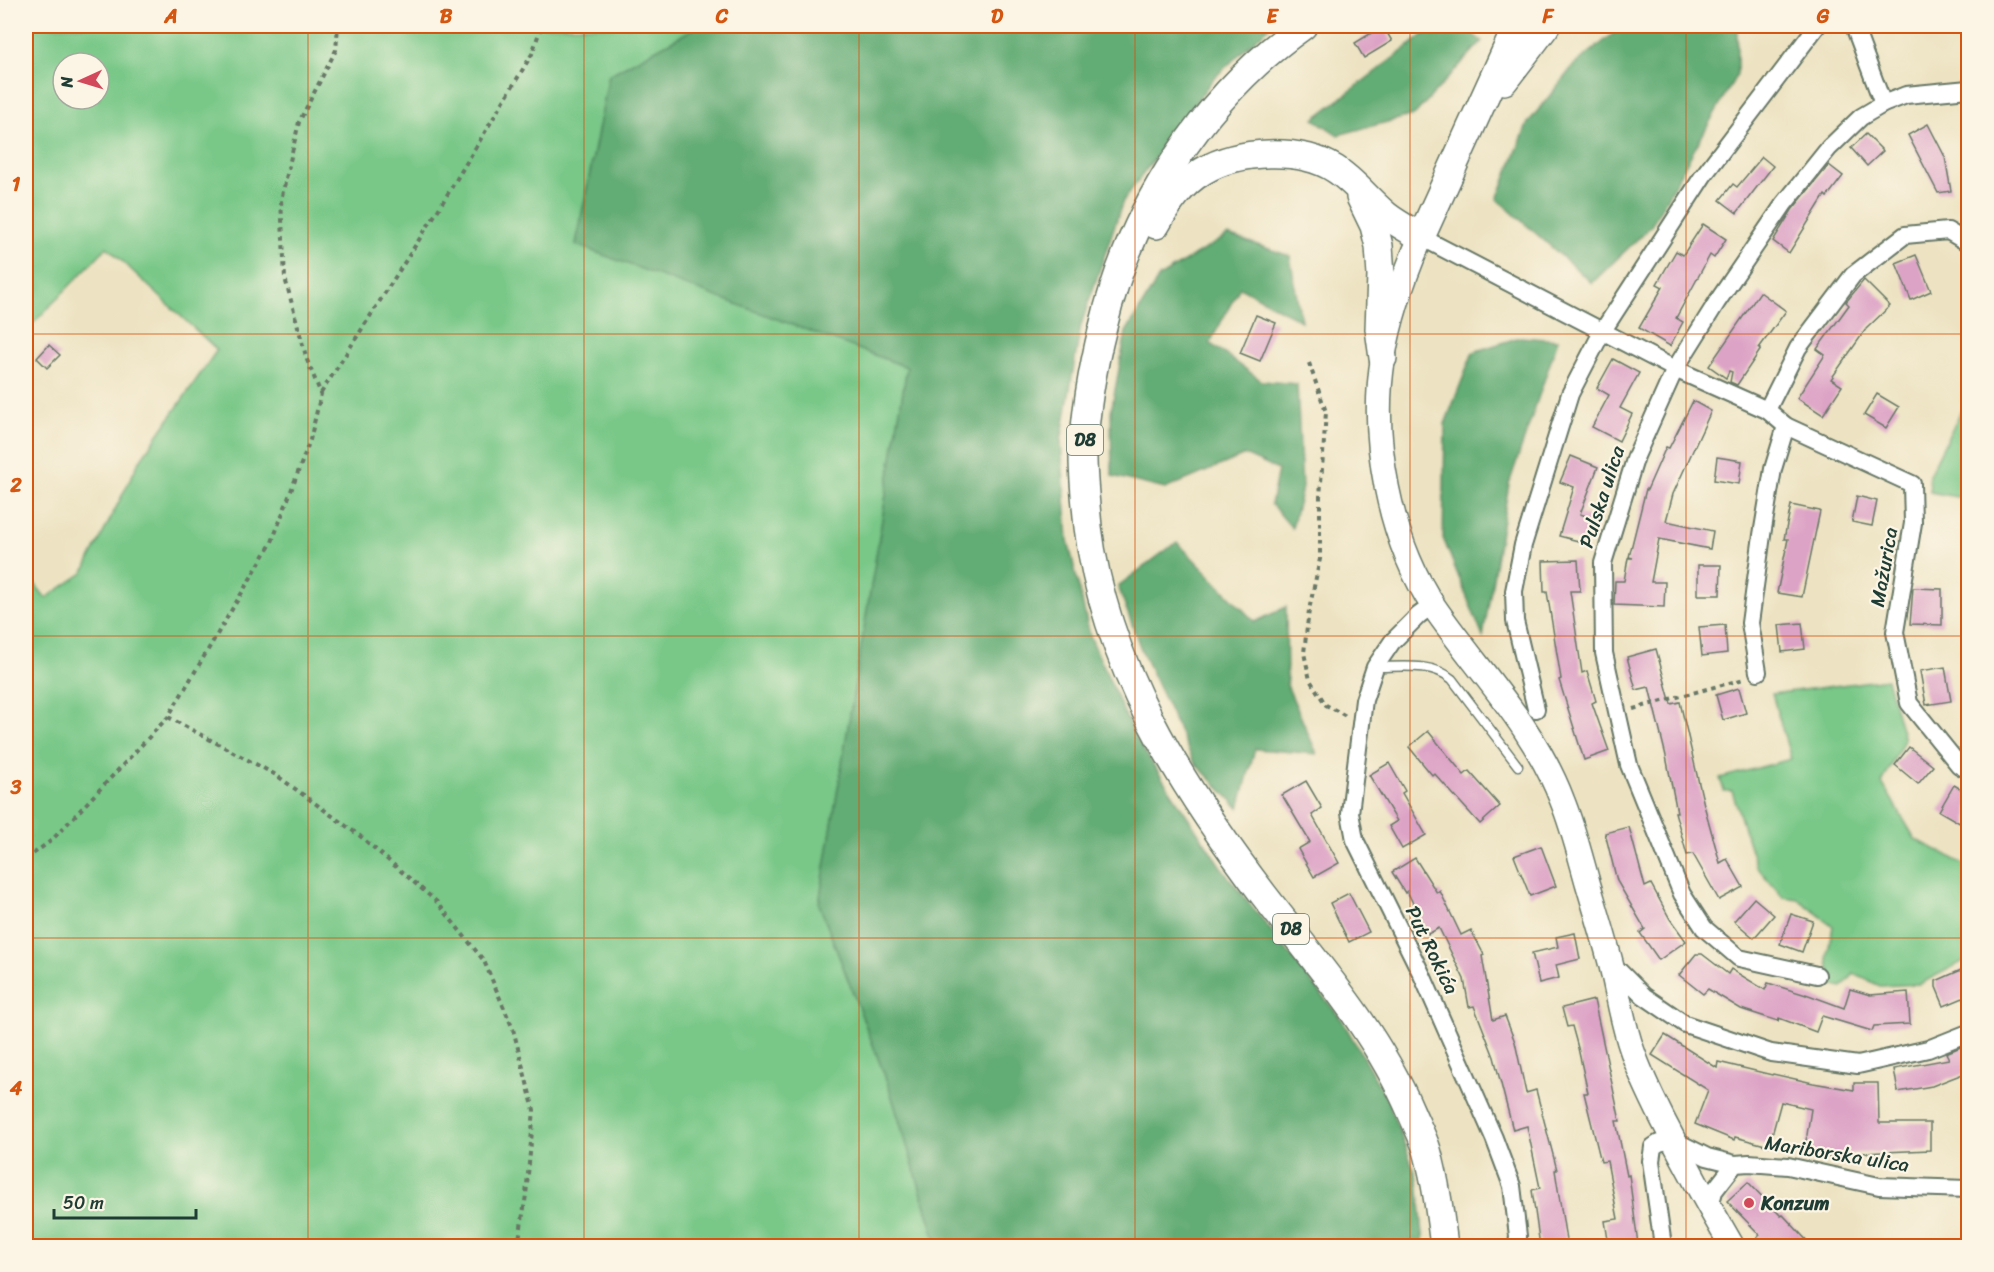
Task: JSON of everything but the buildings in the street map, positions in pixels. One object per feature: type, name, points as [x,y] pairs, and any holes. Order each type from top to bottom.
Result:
[{"type":"main road","name":"D8","points":[[1303,26],[1283,40],[1238,80],[1208,114],[1180,152],[1154,194],[1125,258],[1108,305],[1087,408],[1083,461],[1086,505],[1092,555],[1110,623],[1137,697],[1171,762],[1217,832],[1316,960],[1365,1029],[1400,1086],[1426,1148],[1438,1203],[1444,1246]]},
{"type":"main road","points":[[1125,258],[1140,248],[1183,186],[1203,170],[1234,158],[1263,153],[1293,155],[1318,161],[1334,168],[1387,216],[1421,237],[1517,26]]},
{"type":"main road","points":[[1477,115],[1546,26]]},
{"type":"main road","points":[[1352,183],[1374,226],[1379,246],[1381,274],[1379,328],[1383,358]]},
{"type":"street","points":[[1536,709],[1515,621],[1514,591],[1523,545],[1570,394],[1602,332],[1702,176],[1817,26]]},
{"type":"street","points":[[1854,26],[1882,104]]},
{"type":"street","name":"Pulska ulica","points":[[1816,975],[1739,958],[1704,928],[1682,894],[1629,765],[1604,653],[1603,563],[1636,456],[1676,369],[1784,204],[1829,148],[1861,117],[1882,104],[1906,95],[1968,89]]},
{"type":"street","points":[[1767,410],[1798,348],[1853,275],[1905,235],[1948,231],[1968,243]]},
{"type":"street","points":[[1421,237],[1403,277],[1397,297],[1383,358],[1380,389],[1380,422],[1386,487],[1396,523],[1407,555],[1433,604],[1516,716],[1548,767],[1562,799],[1611,962],[1631,1050],[1673,1140],[1732,1246]]},
{"type":"street","name":"Mažurica","points":[[1421,237],[1602,332],[1676,369],[1767,410],[1786,426],[1912,484],[1913,523],[1895,632],[1906,693],[1909,703],[1959,765],[1968,770]]},
{"type":"street","points":[[1758,672],[1750,623],[1773,469],[1786,426]]},
{"type":"street","name":"Put Rokića","points":[[1433,604],[1392,642],[1375,667],[1364,700],[1360,723],[1350,813],[1355,840],[1422,975],[1494,1138],[1512,1186],[1518,1236],[1517,1246]]},
{"type":"street","points":[[1611,962],[1644,996],[1685,1024],[1771,1053],[1858,1065],[1928,1049],[1968,1033]]},
{"type":"street","points":[[1663,1246],[1651,1161],[1653,1147],[1673,1140]]},
{"type":"street","name":"Mariborska ulica","points":[[1673,1140],[1707,1157],[1735,1164],[1788,1166],[1879,1186],[1968,1189]]},
{"type":"street","points":[[1710,1207],[1714,1191],[1735,1164]]},
{"type":"lane","points":[[1375,667],[1428,668],[1442,671],[1452,679],[1518,766]]},
{"type":"path","points":[[321,394],[307,360],[285,278],[281,200],[299,122],[336,50],[338,26]]},
{"type":"path","points":[[26,859],[52,840],[168,717],[272,542],[310,440],[321,394],[438,210],[532,54],[540,30],[539,26]]},
{"type":"path","points":[[1309,363],[1326,412],[1320,497],[1320,559],[1309,610],[1304,653],[1310,680],[1326,705],[1360,723]]},
{"type":"path","points":[[1618,713],[1744,679],[1758,672]]},
{"type":"path","points":[[168,717],[276,775],[360,836],[437,902],[484,961],[513,1029],[534,1110],[526,1195],[518,1246]]},
{"type":"green space","points":[[26,26],[699,26],[609,75],[576,244],[907,367],[819,904],[888,1084],[938,1246],[26,1246],[26,573],[46,598],[83,573],[139,462],[217,350],[107,247],[26,331]]},
{"type":"green space","points":[[699,26],[1270,26],[1213,79],[1123,201],[1081,325],[1061,441],[1068,540],[1090,636],[1135,737],[1223,870],[1342,1020],[1388,1101],[1418,1180],[1424,1246],[938,1246],[888,1084],[819,904],[907,367],[576,245],[609,75]]},
{"type":"green space","points":[[1435,26],[1461,26],[1482,41],[1414,115],[1338,135],[1314,119]]},
{"type":"green space","points":[[1623,26],[1737,26],[1737,74],[1651,226],[1592,283],[1497,199],[1528,123],[1574,65]]},
{"type":"green space","points":[[1228,235],[1290,256],[1301,321],[1240,287],[1210,343],[1262,381],[1297,384],[1302,488],[1292,528],[1271,504],[1278,470],[1245,455],[1165,489],[1112,476],[1111,411],[1126,332],[1159,277]]},
{"type":"green space","points":[[1520,337],[1558,340],[1509,484],[1483,637],[1443,538],[1445,424],[1473,352]]},
{"type":"green space","points":[[1962,409],[1968,411],[1968,499],[1930,492],[1929,475]]},
{"type":"green space","points":[[1177,542],[1255,622],[1286,607],[1287,685],[1317,754],[1255,749],[1239,808],[1194,762],[1142,652],[1118,586]]},
{"type":"green space","points":[[1887,679],[1904,740],[1882,783],[1915,839],[1968,866],[1968,959],[1920,984],[1880,986],[1854,974],[1842,987],[1833,985],[1827,957],[1833,926],[1798,899],[1783,897],[1756,866],[1732,791],[1724,791],[1720,778],[1791,759],[1772,694]]},
{"type":"place","name":"Konzum","points":[[1749,1203]]}]
